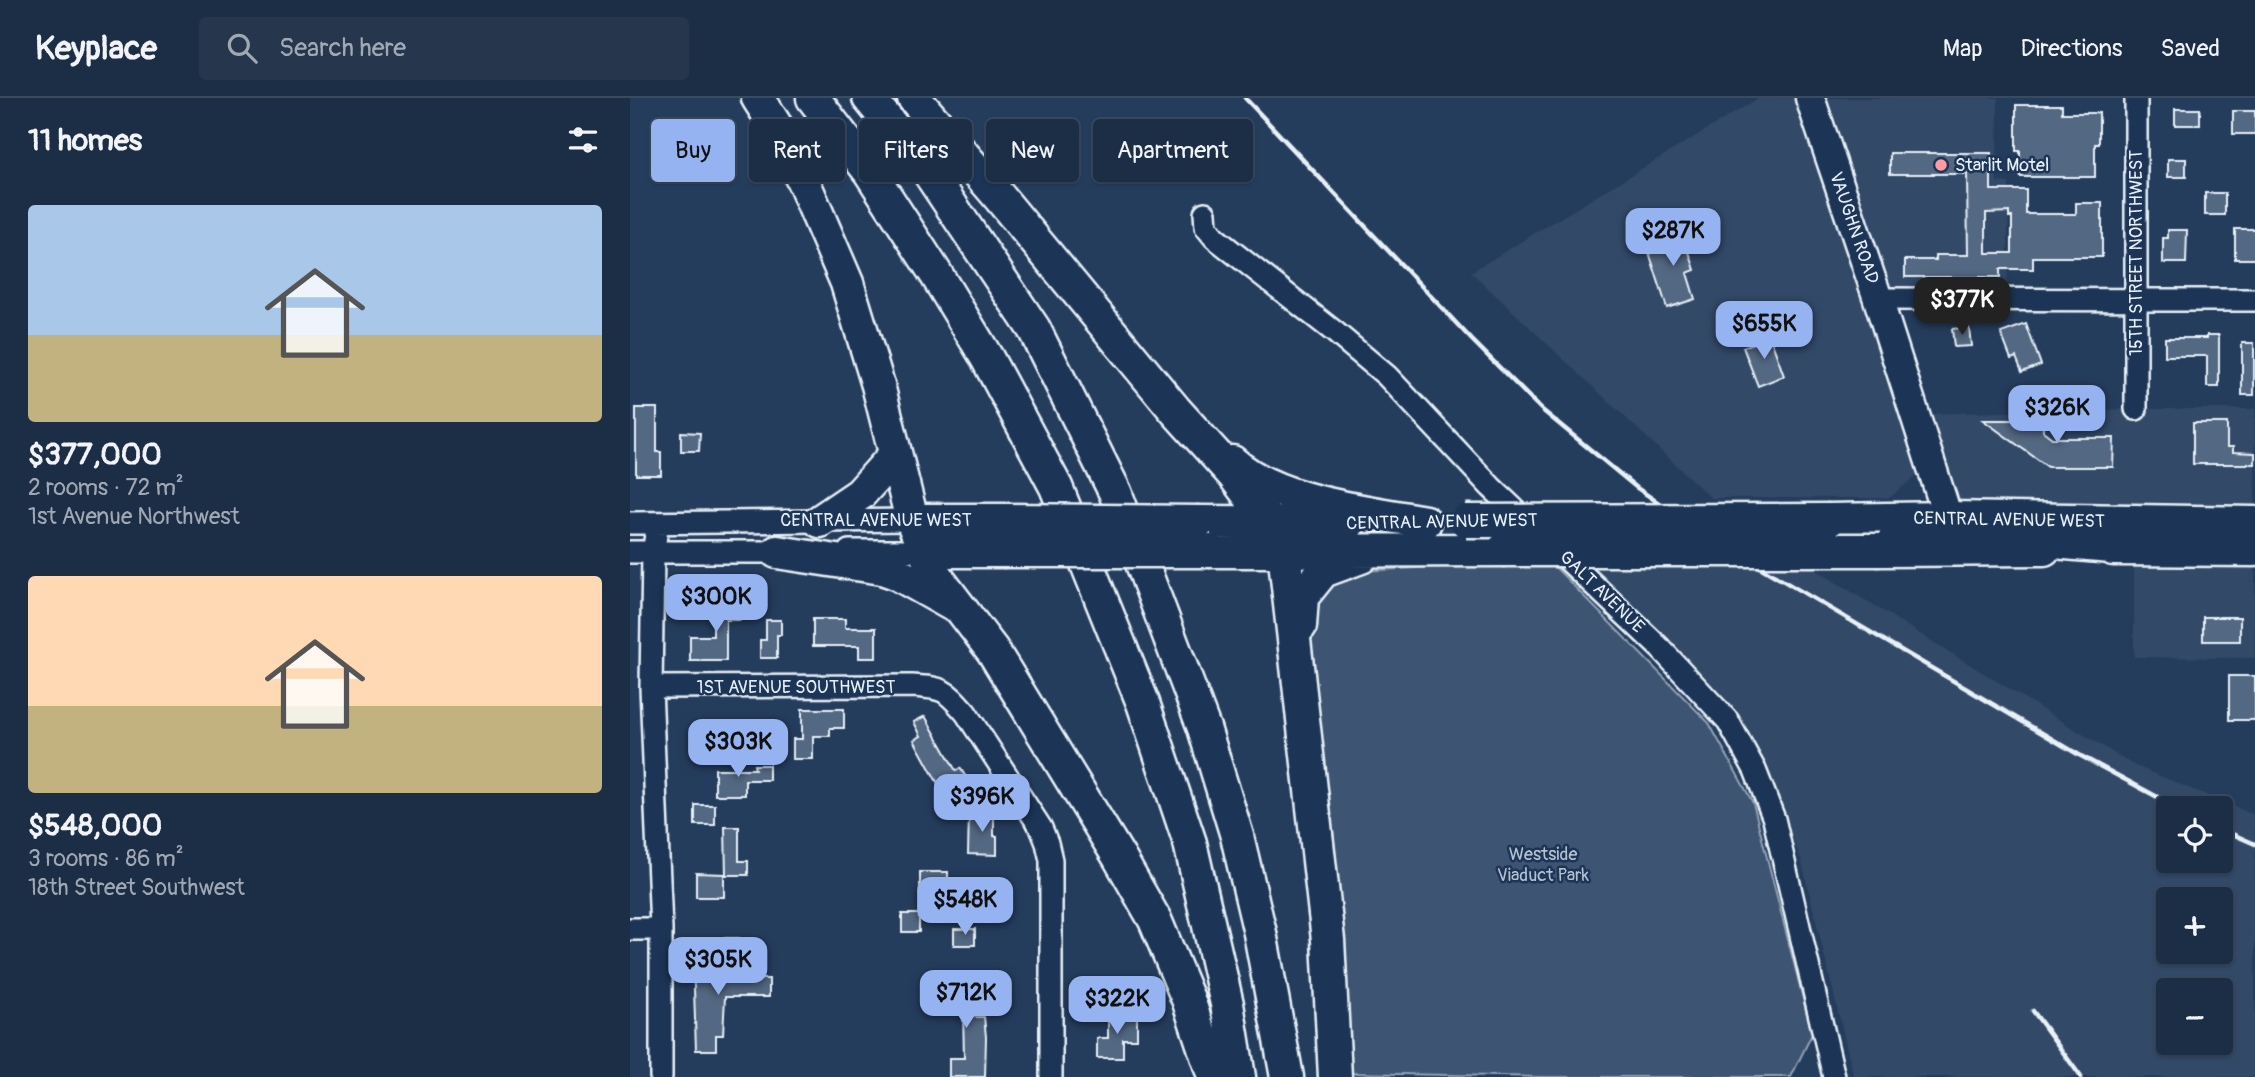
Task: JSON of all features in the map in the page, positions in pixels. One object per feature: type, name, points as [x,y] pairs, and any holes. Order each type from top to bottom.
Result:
[{"type":"highway","points":[[758,98],[779,131],[804,183],[847,284],[878,385],[912,520],[935,575],[993,651],[1155,920],[1188,999],[1214,1077]]},
{"type":"highway","points":[[813,98],[870,172],[936,274],[987,358],[1056,486],[1143,703],[1190,843],[1227,1004],[1239,1077]]},
{"type":"highway","points":[[869,98],[926,168],[1034,330],[1115,492],[1203,728],[1237,836],[1260,933],[1287,1077]]},
{"type":"highway","points":[[914,98],[1176,411],[1233,474],[1269,522],[1284,551],[1328,940],[1335,1077]]},
{"type":"highway","points":[[1176,411],[1238,467],[1277,488],[1311,500],[1425,523]]},
{"type":"highway","points":[[820,521],[860,494],[895,455]]},
{"type":"highway","points":[[1876,543],[1923,534],[1937,528],[1948,518],[1958,529],[1979,536],[2134,549]]},
{"type":"highway","name":"CENTRAL AVENUE WEST","points":[[926,551],[1003,551],[1205,536],[1269,522],[1948,518],[2255,523]]},
{"type":"highway","name":"CENTRAL AVENUE WEST","points":[[912,520],[1007,520],[1205,536],[1284,551],[1751,550],[1876,543],[2255,550]]},
{"type":"highway","points":[[1297,658],[1303,597],[1324,571],[1379,551]]},
{"type":"highway","points":[[777,552],[882,568],[896,573],[963,611]]},
{"type":"main road","name":"VAUGHN ROAD","points":[[1810,98],[1948,518]]},
{"type":"street","name":"15TH STREET NORTHWEST","points":[[2136,98],[2136,409]]},
{"type":"street","name":"GALT AVENUE","points":[[1205,212],[1206,227],[1215,238],[1387,376],[1491,486],[1660,648],[1728,721],[1755,770],[1774,819],[1835,1077]]},
{"type":"street","points":[[1878,299],[2255,300]]},
{"type":"street","name":"CENTRAL AVENUE WEST","points":[[630,523],[912,520]]},
{"type":"street","points":[[658,523],[653,553],[651,687],[661,929],[661,1077]]},
{"type":"street","name":"CENTRAL AVENUE WEST","points":[[630,552],[926,551]]},
{"type":"street","name":"1ST AVENUE SOUTHWEST","points":[[651,687],[940,688],[953,697],[1041,828],[1047,842],[1051,860],[1051,1077]]},
{"type":"street","points":[[630,929],[661,929]]},
{"type":"shaded area","points":[[1759,98],[1998,98],[1997,182],[2009,183],[2007,299],[1879,299],[1920,414],[2255,409],[2255,523],[1966,519],[1922,418],[1931,464],[1889,498],[1711,498],[1471,272]]},
{"type":"shaded area","points":[[2134,549],[2255,549],[2255,658],[2134,657]]},
{"type":"shaded area","points":[[1807,560],[1821,573],[2133,765],[2209,796],[2156,796],[2156,873],[2233,873],[2233,806],[2255,815],[2255,1077],[1854,1077],[1801,859],[1745,728],[1586,561]]},
{"type":"green space","name":"Westside Viaduct Park","points":[[1549,561],[1709,723],[1753,803],[1812,1034],[1791,1077],[1541,1077],[1350,1073],[1305,626],[1320,591],[1360,571]]},
{"type":"building","points":[[2016,105],[2062,105],[2062,113],[2099,113],[2095,177],[2020,177],[2020,151],[2016,151]]},
{"type":"building","points":[[2175,109],[2200,109],[2200,125],[2175,125]]},
{"type":"building","points":[[2233,111],[2255,111],[2255,134],[2233,134]]},
{"type":"building","points":[[1890,153],[1991,153],[1991,190],[2026,190],[2026,214],[2076,214],[2076,203],[2102,203],[2102,257],[2033,257],[2033,269],[2000,269],[2000,277],[1905,277],[1905,260],[1936,260],[1936,255],[1968,255],[1967,174],[1890,174]],"holes":[[[2009,212],[2009,217],[2012,217],[2012,253],[1986,253],[1986,213]]]},
{"type":"building","points":[[2168,159],[2186,159],[2186,177],[2168,177]]},
{"type":"building","points":[[2205,193],[2225,193],[2225,215],[2205,215]]},
{"type":"building","points":[[2235,229],[2255,229],[2255,259],[2235,259]]},
{"type":"building","points":[[2168,230],[2187,230],[2186,263],[2163,263],[2163,238],[2168,238]]},
{"type":"building","points":[[1682,231],[1695,270],[1687,273],[1695,299],[1667,308],[1646,243]]},
{"type":"building","points":[[2026,324],[2041,365],[2022,372],[2016,357],[2011,359],[2001,333]]},
{"type":"building","points":[[1969,327],[1971,346],[1954,347],[1952,329]]},
{"type":"building","points":[[2207,335],[2219,335],[2219,387],[2207,387],[2207,356],[2165,356],[2165,338],[2207,338]]},
{"type":"building","points":[[1770,337],[1784,376],[1758,386],[1743,347]]},
{"type":"building","points":[[2242,343],[2254,343],[2254,395],[2242,395]]},
{"type":"building","points":[[636,408],[657,408],[657,452],[661,452],[661,475],[636,475]]},
{"type":"building","points":[[1983,420],[2043,420],[2043,431],[2052,438],[2114,438],[2113,467],[2048,467]]},
{"type":"building","points":[[2193,423],[2227,423],[2227,447],[2233,447],[2233,452],[2255,453],[2255,464],[2193,464]]},
{"type":"building","points":[[681,432],[700,433],[699,451],[681,451]]},
{"type":"building","points":[[713,601],[741,601],[741,620],[726,620],[726,661],[690,661],[690,636],[713,636]]},
{"type":"building","points":[[2203,617],[2240,617],[2240,641],[2203,641]]},
{"type":"building","points":[[813,619],[845,619],[845,628],[876,628],[876,658],[859,658],[859,646],[813,646]]},
{"type":"building","points":[[766,620],[781,620],[781,635],[777,635],[777,658],[760,658],[760,640],[766,640]]},
{"type":"building","points":[[2229,676],[2255,676],[2255,720],[2229,720]]},
{"type":"building","points":[[802,709],[844,709],[844,728],[830,728],[830,736],[813,736],[813,759],[793,759],[793,739],[802,739]]},
{"type":"building","points":[[925,716],[956,771],[960,768],[970,783],[946,798],[914,740],[921,736],[914,722]]},
{"type":"building","points":[[754,765],[769,765],[769,780],[745,780],[745,795],[715,795],[715,769],[755,769]]},
{"type":"building","points":[[695,805],[715,805],[715,825],[695,825]]},
{"type":"building","points":[[969,811],[994,812],[997,855],[968,854]]},
{"type":"building","points":[[725,827],[739,827],[739,861],[748,861],[748,875],[726,875]]},
{"type":"building","points":[[920,872],[948,872],[948,894],[920,894]]},
{"type":"building","points":[[696,873],[724,874],[724,897],[696,897]]},
{"type":"building","points":[[902,914],[919,914],[919,932],[902,932]]},
{"type":"building","points":[[954,929],[975,929],[975,945],[954,945]]},
{"type":"building","points":[[721,938],[739,938],[739,953],[721,953]]},
{"type":"building","points":[[693,957],[730,957],[730,979],[769,979],[769,997],[725,997],[723,1035],[716,1035],[716,1050],[696,1050]]},
{"type":"building","points":[[958,976],[975,976],[975,1017],[984,1017],[986,1037],[985,1077],[949,1077],[949,1058],[964,1058],[963,1010],[927,1011],[927,1000],[958,999]]},
{"type":"building","points":[[1108,1015],[1137,1015],[1137,1039],[1123,1039],[1123,1058],[1097,1058],[1097,1038],[1108,1038]]},
{"type":"railway","points":[[1245,98],[1472,340],[1541,409],[1637,488],[1753,563],[2081,756],[2156,796]]},
{"type":"railway","points":[[2233,834],[2255,844]]},
{"type":"railway","points":[[2033,1011],[2081,1077]]},
{"type":"place","name":"Starlit Motel","points":[[1941,165]]}]
